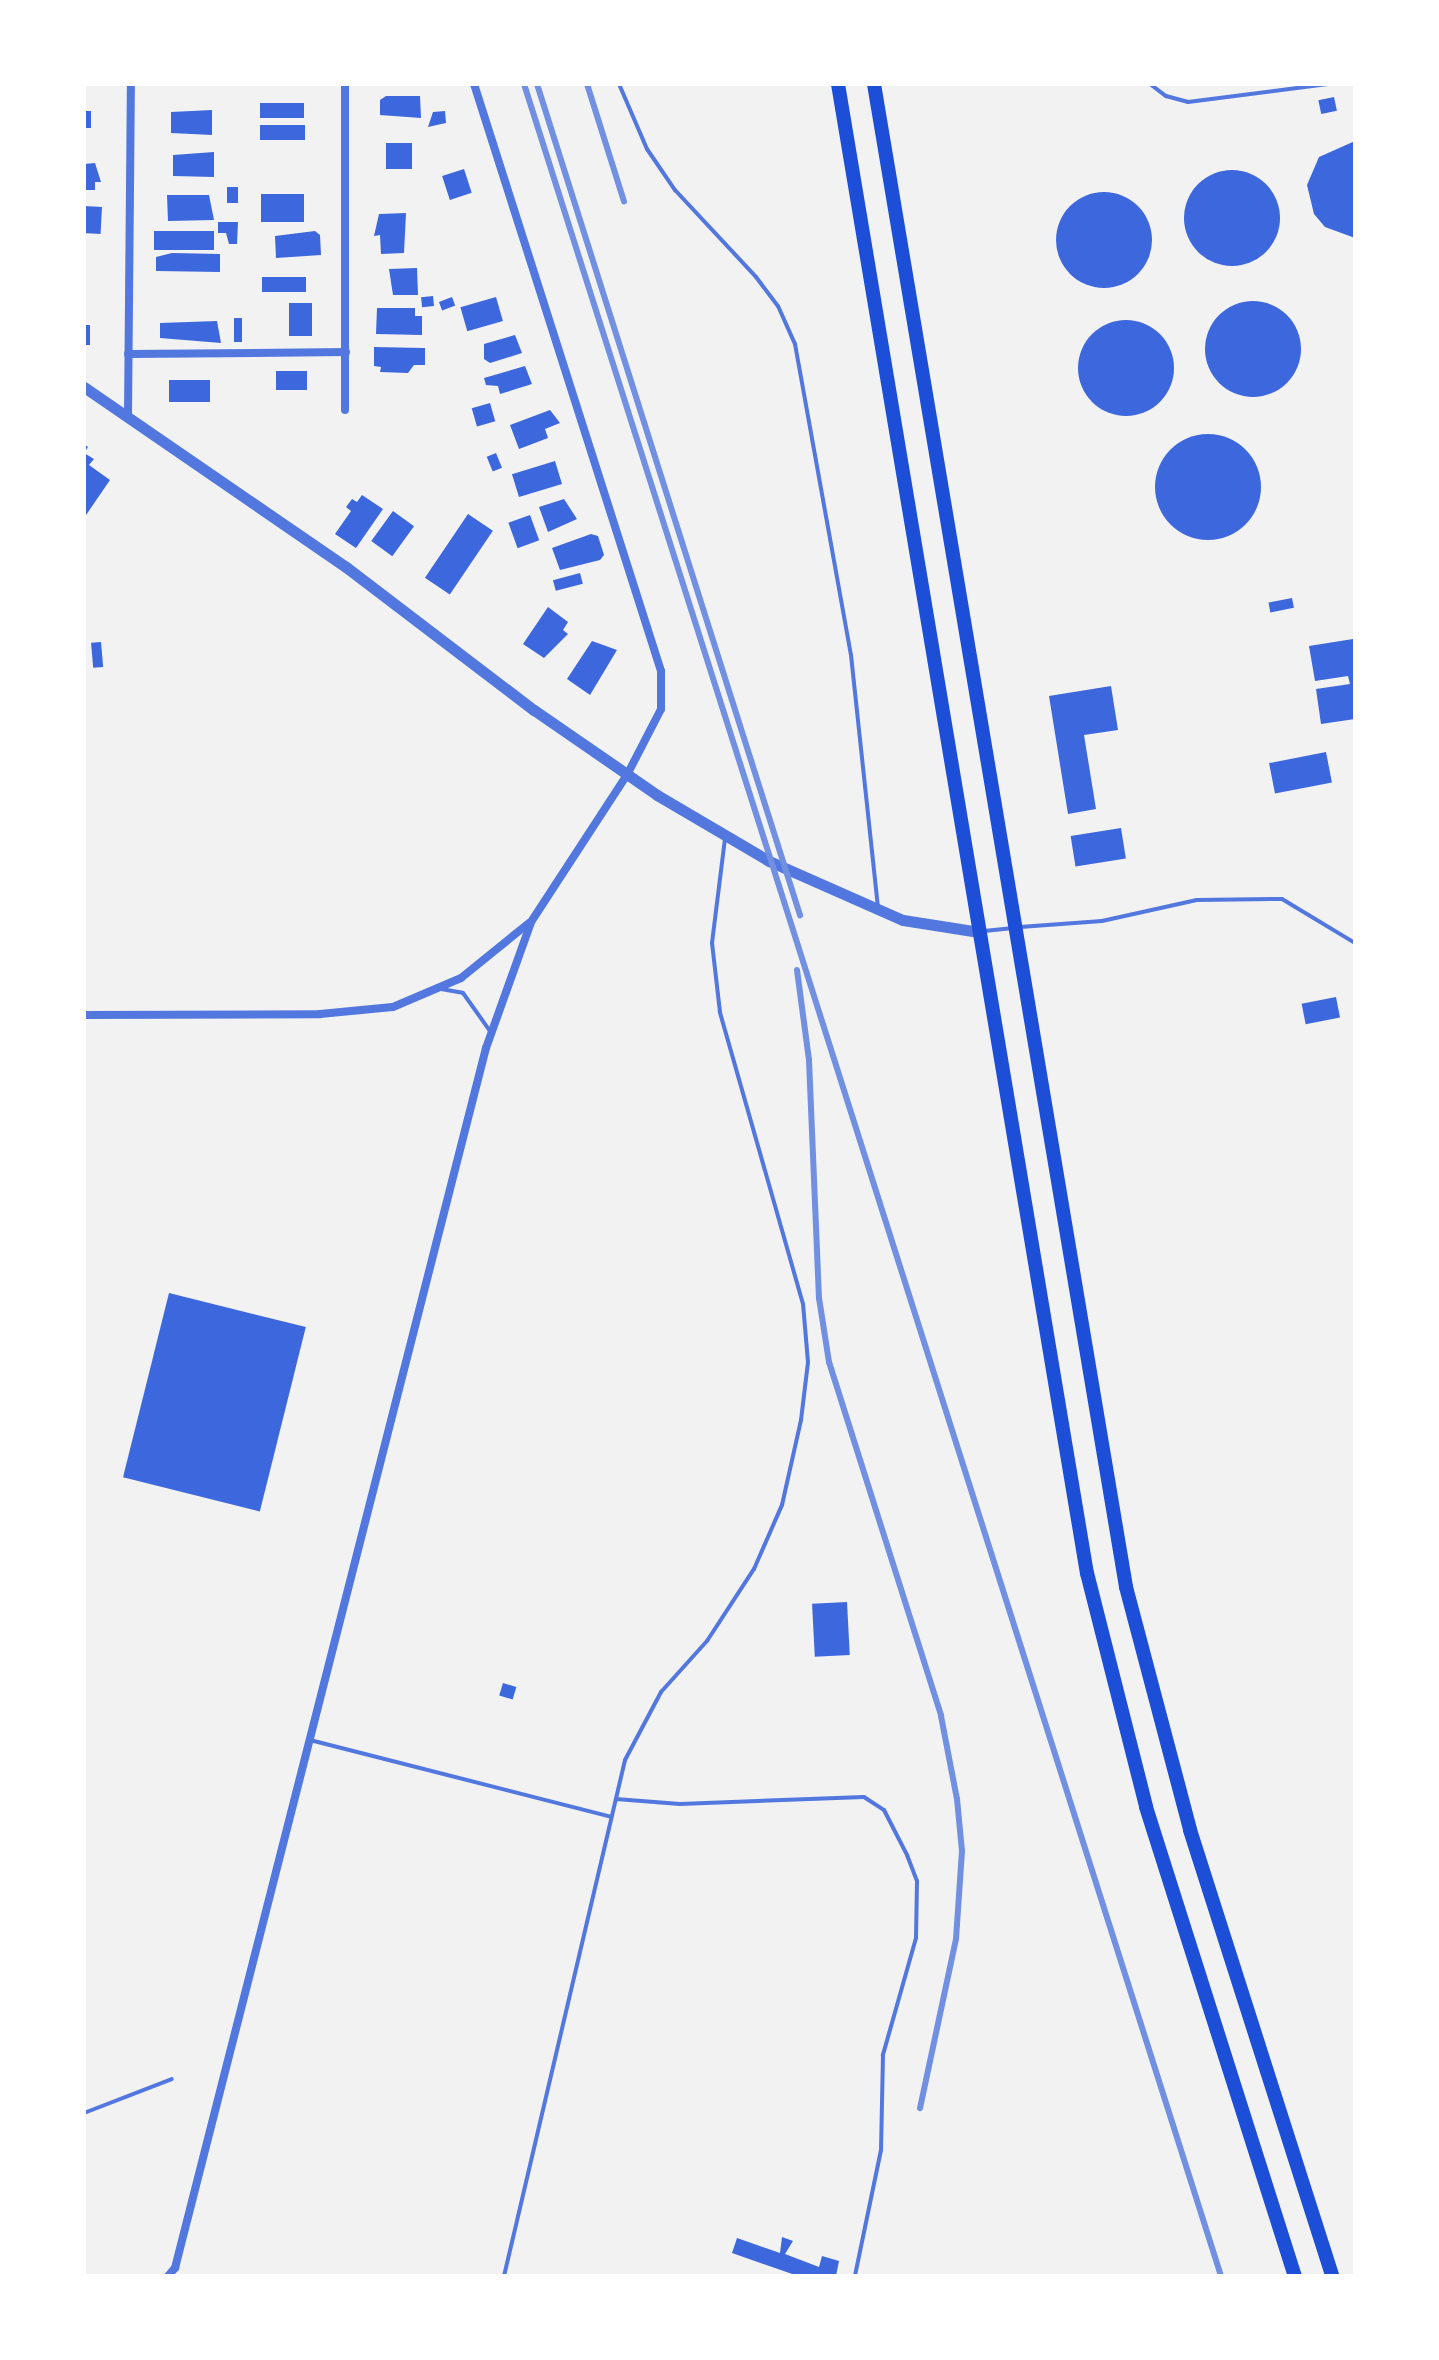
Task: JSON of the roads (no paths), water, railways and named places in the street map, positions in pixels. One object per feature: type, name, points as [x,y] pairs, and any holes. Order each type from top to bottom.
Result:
[{"type":"main road","points":[[838,84],[979,932],[1104,1651],[1146,1807],[1295,2276]]},
{"type":"main road","points":[[874,84],[1102,1464],[1151,1695],[1332,2276]]},
{"type":"street","points":[[128,416],[131,84]]},
{"type":"street","points":[[345,84],[345,410]]},
{"type":"street","points":[[172,2273],[461,1131],[491,1034],[531,922],[627,775],[661,709],[661,671],[474,84]]},
{"type":"street","points":[[128,354],[346,352]]},
{"type":"street","points":[[84,387],[346,567],[627,775],[769,861],[903,920],[979,932]]},
{"type":"street","points":[[84,1015],[364,1011],[393,1007],[441,989],[531,922]]},
{"type":"lane","points":[[619,84],[647,149],[675,190],[763,287],[795,344],[851,655],[878,909]]},
{"type":"lane","points":[[1150,84],[1166,96],[1188,102],[1328,84]]},
{"type":"lane","points":[[504,2276],[625,1760],[661,1692],[707,1641],[754,1569],[782,1505],[801,1420],[808,1362],[803,1304],[739,1094],[718,998],[712,943],[725,834]]},
{"type":"lane","points":[[979,932],[1102,921],[1197,900],[1282,899],[1355,943]]},
{"type":"lane","points":[[441,989],[463,993],[485,1018],[491,1034]]},
{"type":"lane","points":[[308,1739],[612,1817]]},
{"type":"lane","points":[[616,1799],[680,1804],[864,1797],[884,1810],[907,1855],[917,1881],[916,1938],[883,2055],[881,2150],[855,2276]]},
{"type":"lane","points":[[84,2113],[172,2079]]},
{"type":"railway","points":[[524,84],[1221,2276]]},
{"type":"railway","points":[[537,84],[800,915]]},
{"type":"railway","points":[[587,84],[624,201]]},
{"type":"railway","points":[[797,970],[809,1060],[819,1298],[829,1362],[941,1716],[957,1799],[962,1851],[956,1939],[920,2108]]}]
